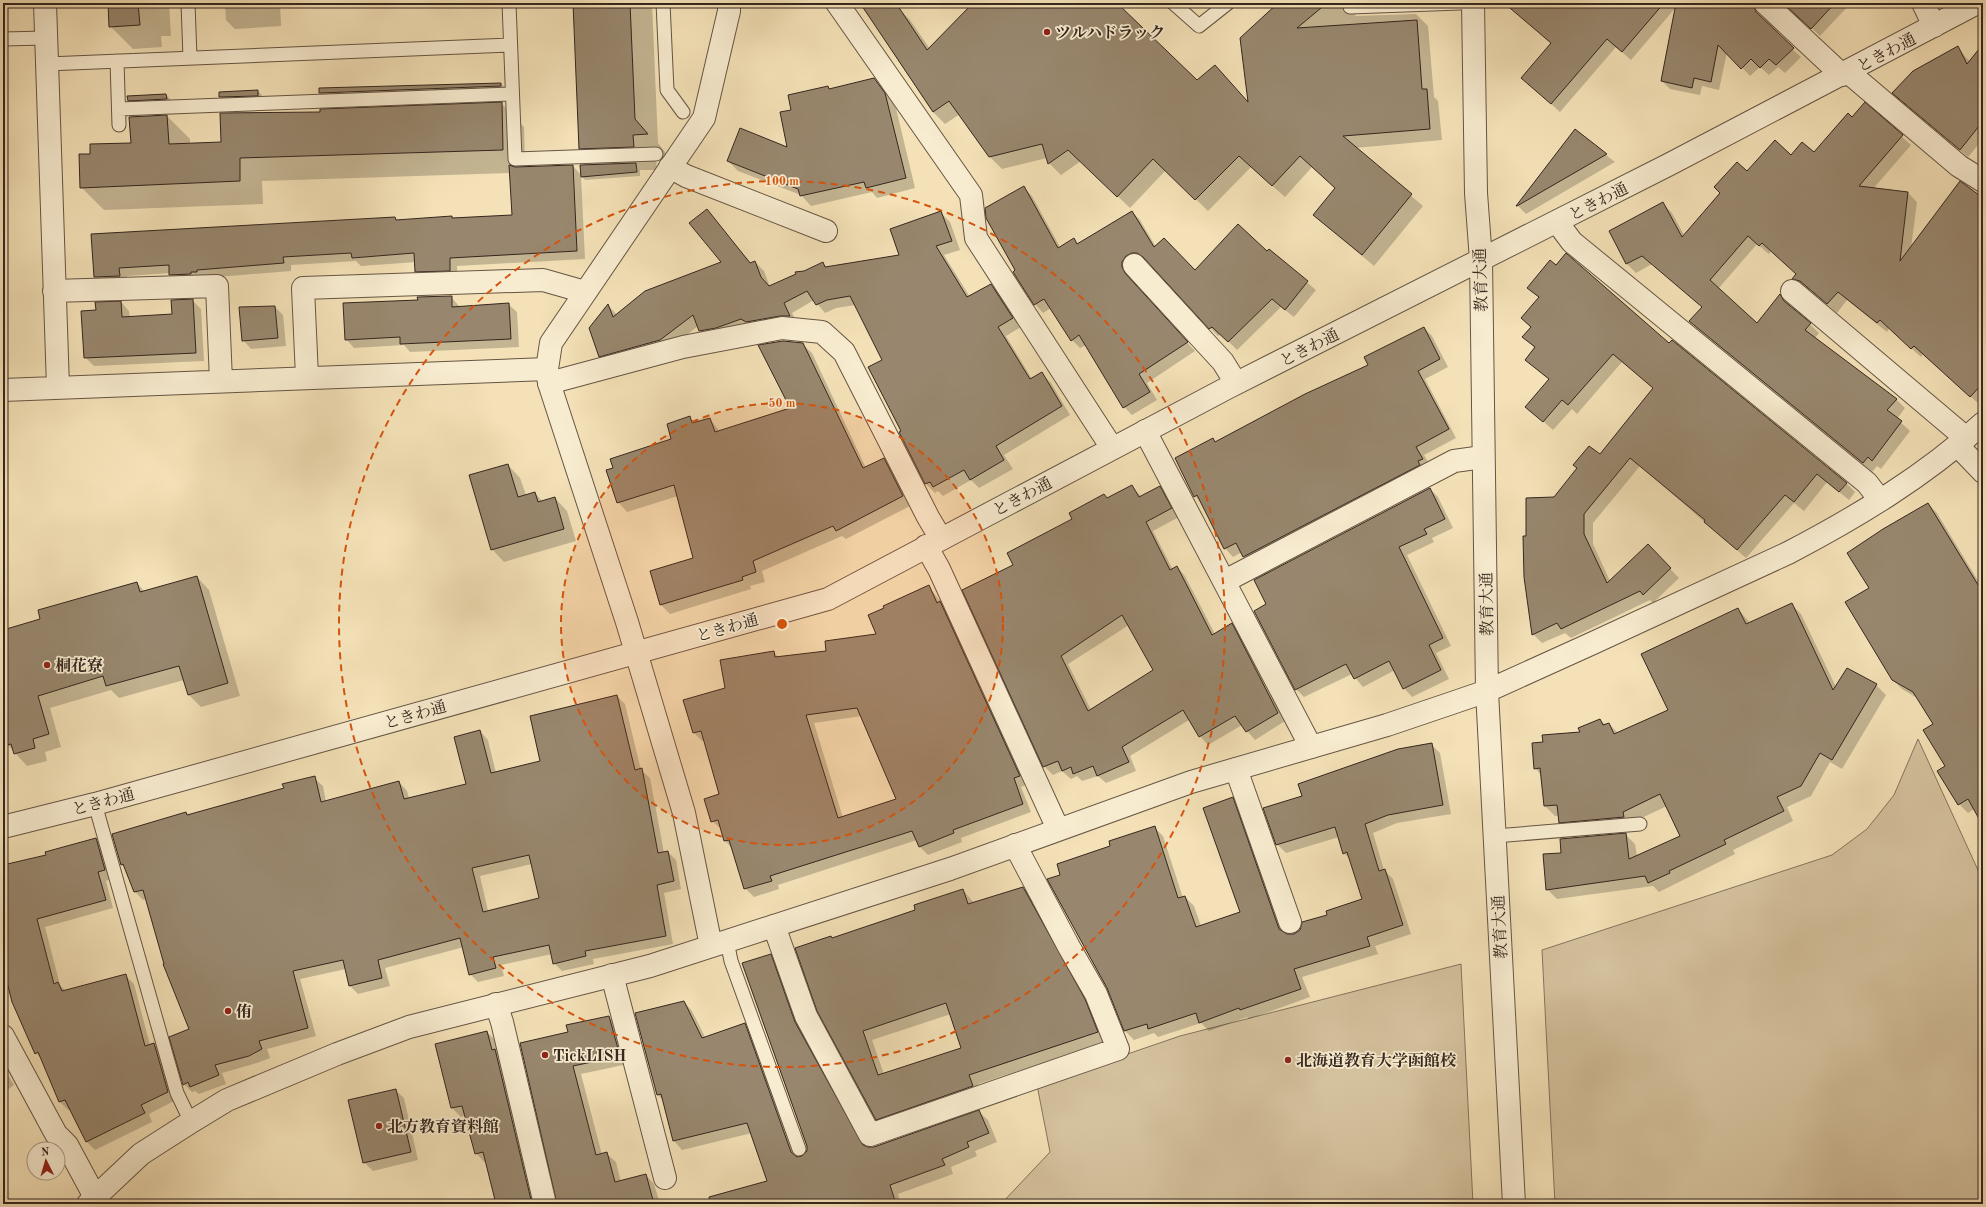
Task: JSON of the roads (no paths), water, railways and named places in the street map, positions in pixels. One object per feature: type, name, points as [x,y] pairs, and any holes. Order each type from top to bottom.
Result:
[{"type":"street","points":[[45,3],[58,387]]},
{"type":"street","points":[[719,944],[684,813],[636,652],[548,376],[551,343],[585,292],[663,160],[704,118],[726,27],[729,3]]},
{"type":"street","points":[[837,3],[971,195],[976,238],[1112,448]]},
{"type":"street","name":"教育大通","points":[[1473,3],[1476,193],[1480,260],[1487,691],[1514,1204]]},
{"type":"street","points":[[1766,3],[1845,73],[1959,166],[1983,181]]},
{"type":"street","points":[[1923,3],[1934,26]]},
{"type":"street","name":"ときわ通","points":[[3,827],[95,804],[828,599],[1112,448],[1557,222],[1977,3]]},
{"type":"street","points":[[663,160],[686,176],[826,231]]},
{"type":"street","points":[[1557,222],[1572,242],[1867,483],[1880,500]]},
{"type":"street","points":[[1134,265],[1223,362],[1236,384]]},
{"type":"street","points":[[307,377],[303,288],[543,280],[585,292]]},
{"type":"street","points":[[54,290],[217,286],[221,382]]},
{"type":"street","points":[[1792,291],[1962,442],[1983,472]]},
{"type":"street","points":[[3,390],[221,382],[307,377],[548,376],[698,344],[782,328],[822,332],[844,352],[928,517],[939,569],[1058,829]]},
{"type":"street","points":[[3,1036],[56,1134],[67,1145],[92,1200],[141,1154],[227,1100],[337,1054],[409,1027],[650,966],[950,869],[1149,796],[1387,725],[1487,691],[1788,553],[1833,529],[1880,500],[1962,442],[1983,423]]},
{"type":"street","points":[[1145,431],[1311,747]]},
{"type":"street","points":[[1225,581],[1454,461],[1483,457]]},
{"type":"street","points":[[1236,769],[1290,922]]},
{"type":"street","points":[[774,926],[806,1016],[870,1135],[1118,1048],[1096,994],[1069,947],[1015,845]]},
{"type":"street","points":[[612,975],[666,1178]]},
{"type":"street","points":[[496,1004],[502,1022],[545,1204]]},
{"type":"lane","points":[[188,3],[190,58]]},
{"type":"lane","points":[[508,3],[515,159],[663,160]]},
{"type":"lane","points":[[663,3],[667,90],[683,112]]},
{"type":"lane","points":[[1173,3],[1199,26],[1228,3]]},
{"type":"lane","points":[[1350,7],[1460,3]]},
{"type":"lane","points":[[3,39],[46,38]]},
{"type":"lane","points":[[47,64],[510,45]]},
{"type":"lane","points":[[117,61],[119,125]]},
{"type":"lane","points":[[118,109],[512,94]]},
{"type":"lane","points":[[95,804],[177,1093],[191,1122]]},
{"type":"lane","points":[[1495,836],[1640,824]]},
{"type":"lane","points":[[719,944],[731,960],[799,1149]]},
{"type":"place","name":"ツルハドラック","points":[[1047,32]]},
{"type":"place","name":"桐花寮","points":[[47,665]]},
{"type":"place","name":"侑","points":[[228,1011]]},
{"type":"place","name":"TickLISH","points":[[545,1055]]},
{"type":"place","name":"北海道教育大学函館校","points":[[1288,1060]]},
{"type":"place","name":"北方教育資料館","points":[[379,1126]]}]
